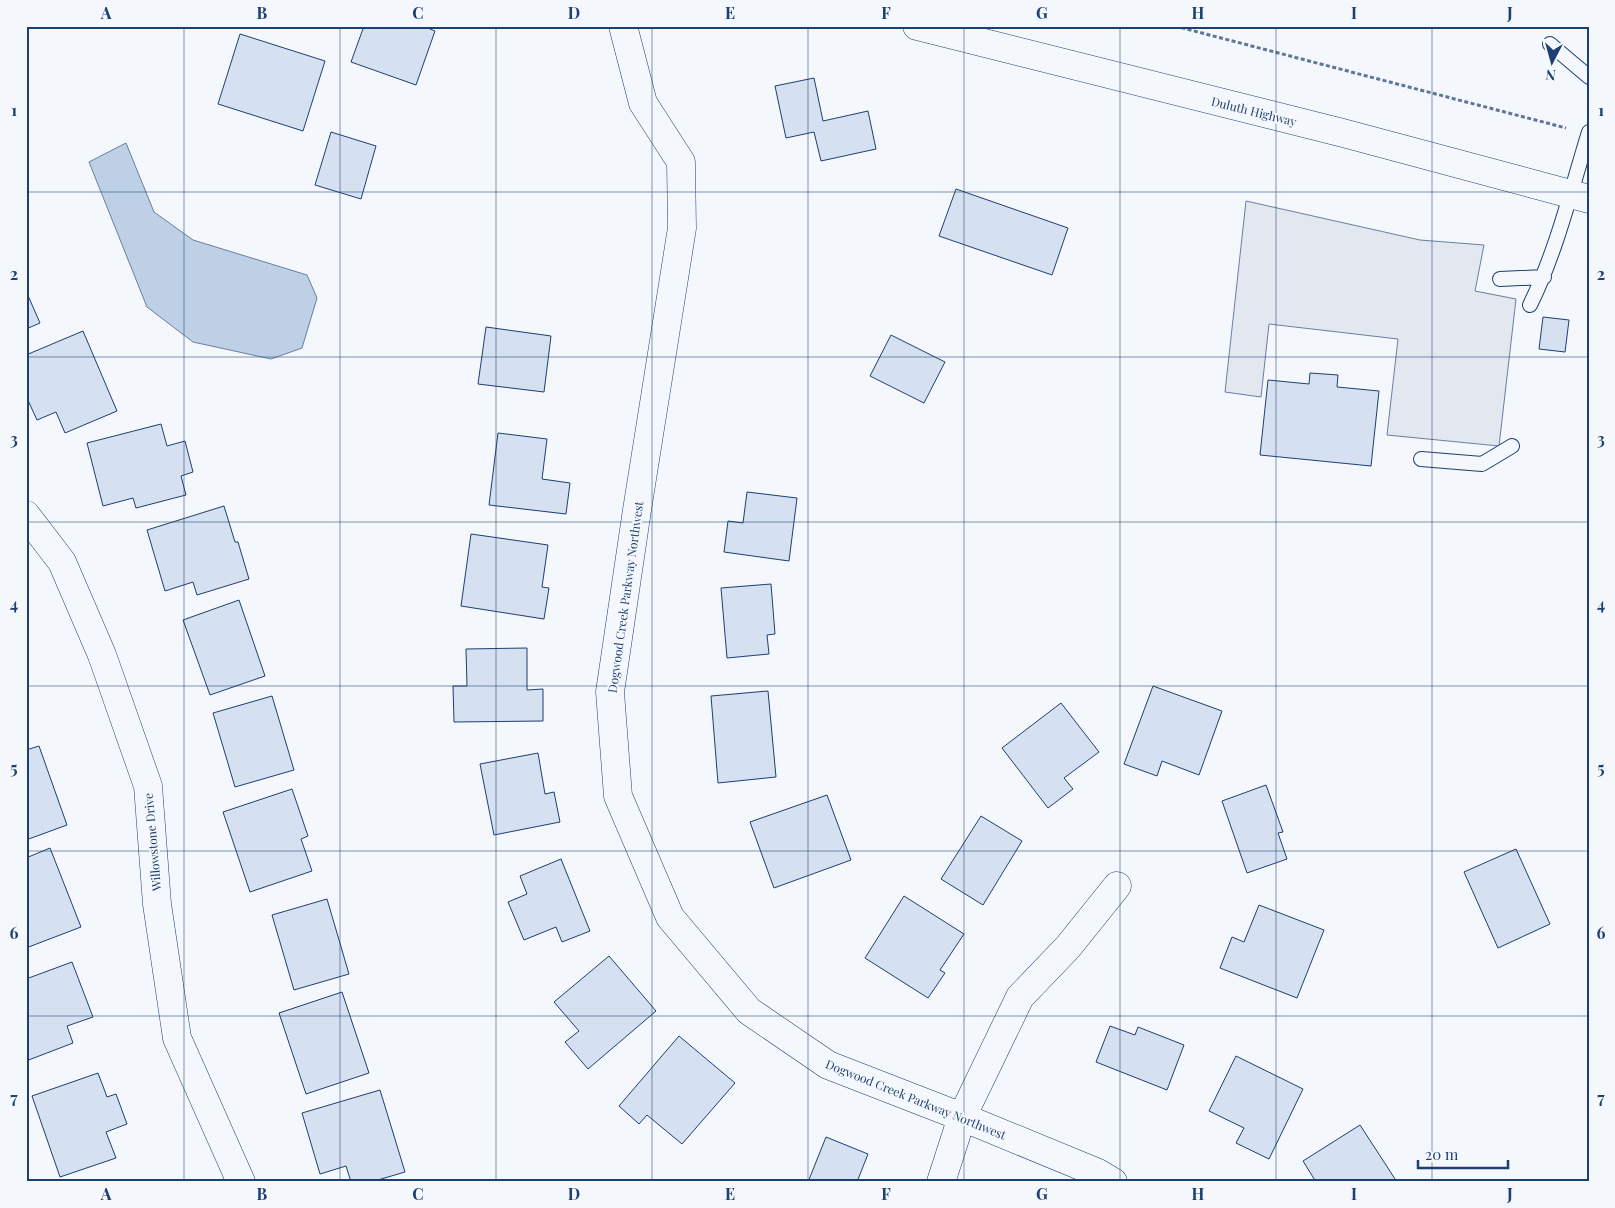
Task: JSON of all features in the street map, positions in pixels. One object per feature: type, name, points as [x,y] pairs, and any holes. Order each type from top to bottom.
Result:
[{"type":"street","name":"Dogwood Creek Parkway Northwest","points":[[624,26],[643,103],[681,162],[682,228],[610,692],[618,796],[670,917],[749,1011],[828,1065],[962,1116],[1098,1173],[1113,1182]]},
{"type":"street","name":"Duluth Highway","points":[[918,26],[1343,133],[1580,196]]},
{"type":"street","name":"Willowstone Drive","points":[[26,515],[62,562],[102,655],[148,786],[157,904],[177,1038],[241,1182]]},
{"type":"street","points":[[941,1182],[962,1116],[1020,998],[1068,947],[1117,886]]},
{"type":"lane","points":[[1550,44],[1589,77]]},
{"type":"lane","points":[[1530,305],[1580,196],[1588,133]]},
{"type":"lane","points":[[1500,279],[1544,277]]},
{"type":"lane","points":[[1421,459],[1482,464],[1512,446]]},
{"type":"path","points":[[1174,26],[1588,133]]},
{"type":"shaded area","points":[[1246,201],[1420,240],[1484,245],[1475,291],[1516,299],[1499,446],[1387,435],[1398,339],[1269,324],[1261,397],[1225,392]]},
{"type":"water","points":[[126,143],[154,212],[193,240],[307,275],[317,298],[302,348],[271,359],[193,342],[147,307],[89,162]]},
{"type":"building","points":[[364,26],[423,26],[435,31],[416,85],[351,62]]},
{"type":"building","points":[[240,34],[325,61],[303,131],[218,104]]},
{"type":"building","points":[[814,78],[823,121],[868,111],[876,149],[821,161],[814,132],[786,138],[775,86]]},
{"type":"building","points":[[331,132],[376,146],[361,199],[315,185]]},
{"type":"building","points":[[956,189],[1068,228],[1052,275],[939,236]]},
{"type":"building","points":[[26,291],[40,323],[26,329]]},
{"type":"building","points":[[1543,317],[1569,320],[1565,352],[1539,349]]},
{"type":"building","points":[[486,327],[551,336],[544,392],[478,384]]},
{"type":"building","points":[[83,331],[117,411],[65,433],[56,412],[37,420],[26,396],[26,355]]},
{"type":"building","points":[[891,335],[945,362],[924,403],[870,376]]},
{"type":"building","points":[[1310,373],[1338,375],[1337,387],[1379,391],[1371,466],[1260,455],[1268,380],[1309,384]]},
{"type":"building","points":[[161,424],[167,446],[185,441],[193,472],[181,476],[186,495],[136,508],[133,498],[103,506],[87,443]]},
{"type":"building","points":[[498,433],[547,439],[542,479],[570,483],[566,514],[489,505]]},
{"type":"building","points":[[747,492],[797,498],[789,561],[724,552],[728,521],[743,523]]},
{"type":"building","points":[[224,506],[235,542],[238,542],[249,579],[197,595],[193,582],[165,591],[147,530]]},
{"type":"building","points":[[471,534],[548,545],[542,587],[549,588],[544,619],[461,606]]},
{"type":"building","points":[[771,584],[775,634],[767,635],[769,654],[727,658],[721,588]]},
{"type":"building","points":[[239,600],[265,676],[210,695],[183,620]]},
{"type":"building","points":[[527,648],[527,690],[543,689],[543,721],[454,722],[453,686],[467,686],[466,649]]},
{"type":"building","points":[[1153,686],[1222,711],[1199,775],[1162,761],[1157,776],[1124,764]]},
{"type":"building","points":[[768,691],[776,777],[718,783],[711,696]]},
{"type":"building","points":[[272,696],[294,770],[235,787],[213,713]]},
{"type":"building","points":[[1061,703],[1099,752],[1064,778],[1073,789],[1048,808],[1002,748]]},
{"type":"building","points":[[39,746],[67,825],[26,840],[26,750]]},
{"type":"building","points":[[538,753],[545,794],[554,792],[560,822],[494,835],[480,764]]},
{"type":"building","points":[[1266,785],[1283,832],[1278,833],[1287,859],[1247,873],[1222,801]]},
{"type":"building","points":[[292,789],[308,836],[301,839],[312,871],[250,892],[223,812]]},
{"type":"building","points":[[827,795],[851,860],[774,888],[750,822]]},
{"type":"building","points":[[981,816],[1022,841],[983,905],[941,879]]},
{"type":"building","points":[[50,848],[81,927],[26,948],[26,858]]},
{"type":"building","points":[[1516,849],[1550,924],[1498,948],[1464,872]]},
{"type":"building","points":[[561,859],[590,931],[562,942],[556,927],[524,940],[508,902],[527,894],[520,876]]},
{"type":"building","points":[[904,896],[964,934],[940,970],[945,973],[928,998],[865,958]]},
{"type":"building","points":[[327,899],[349,974],[294,990],[272,915]]},
{"type":"building","points":[[1259,905],[1324,930],[1297,998],[1220,968],[1232,937],[1244,942]]},
{"type":"building","points":[[609,956],[656,1011],[588,1069],[565,1042],[579,1031],[554,1002]]},
{"type":"building","points":[[72,962],[93,1017],[67,1026],[73,1043],[26,1061],[26,979]]},
{"type":"building","points":[[342,992],[369,1073],[306,1094],[279,1013]]},
{"type":"building","points":[[1110,1026],[1135,1035],[1138,1027],[1184,1045],[1167,1090],[1096,1062]]},
{"type":"building","points":[[679,1036],[735,1083],[682,1144],[647,1115],[639,1124],[619,1106]]},
{"type":"building","points":[[1236,1056],[1303,1089],[1269,1159],[1236,1143],[1244,1128],[1209,1111]]},
{"type":"building","points":[[98,1073],[107,1097],[116,1094],[127,1124],[106,1132],[116,1158],[60,1177],[32,1096]]},
{"type":"building","points":[[380,1090],[405,1172],[371,1182],[351,1182],[346,1166],[320,1174],[302,1113]]},
{"type":"building","points":[[1360,1125],[1397,1182],[1316,1182],[1303,1161]]},
{"type":"building","points":[[826,1137],[868,1154],[857,1182],[808,1182]]}]
